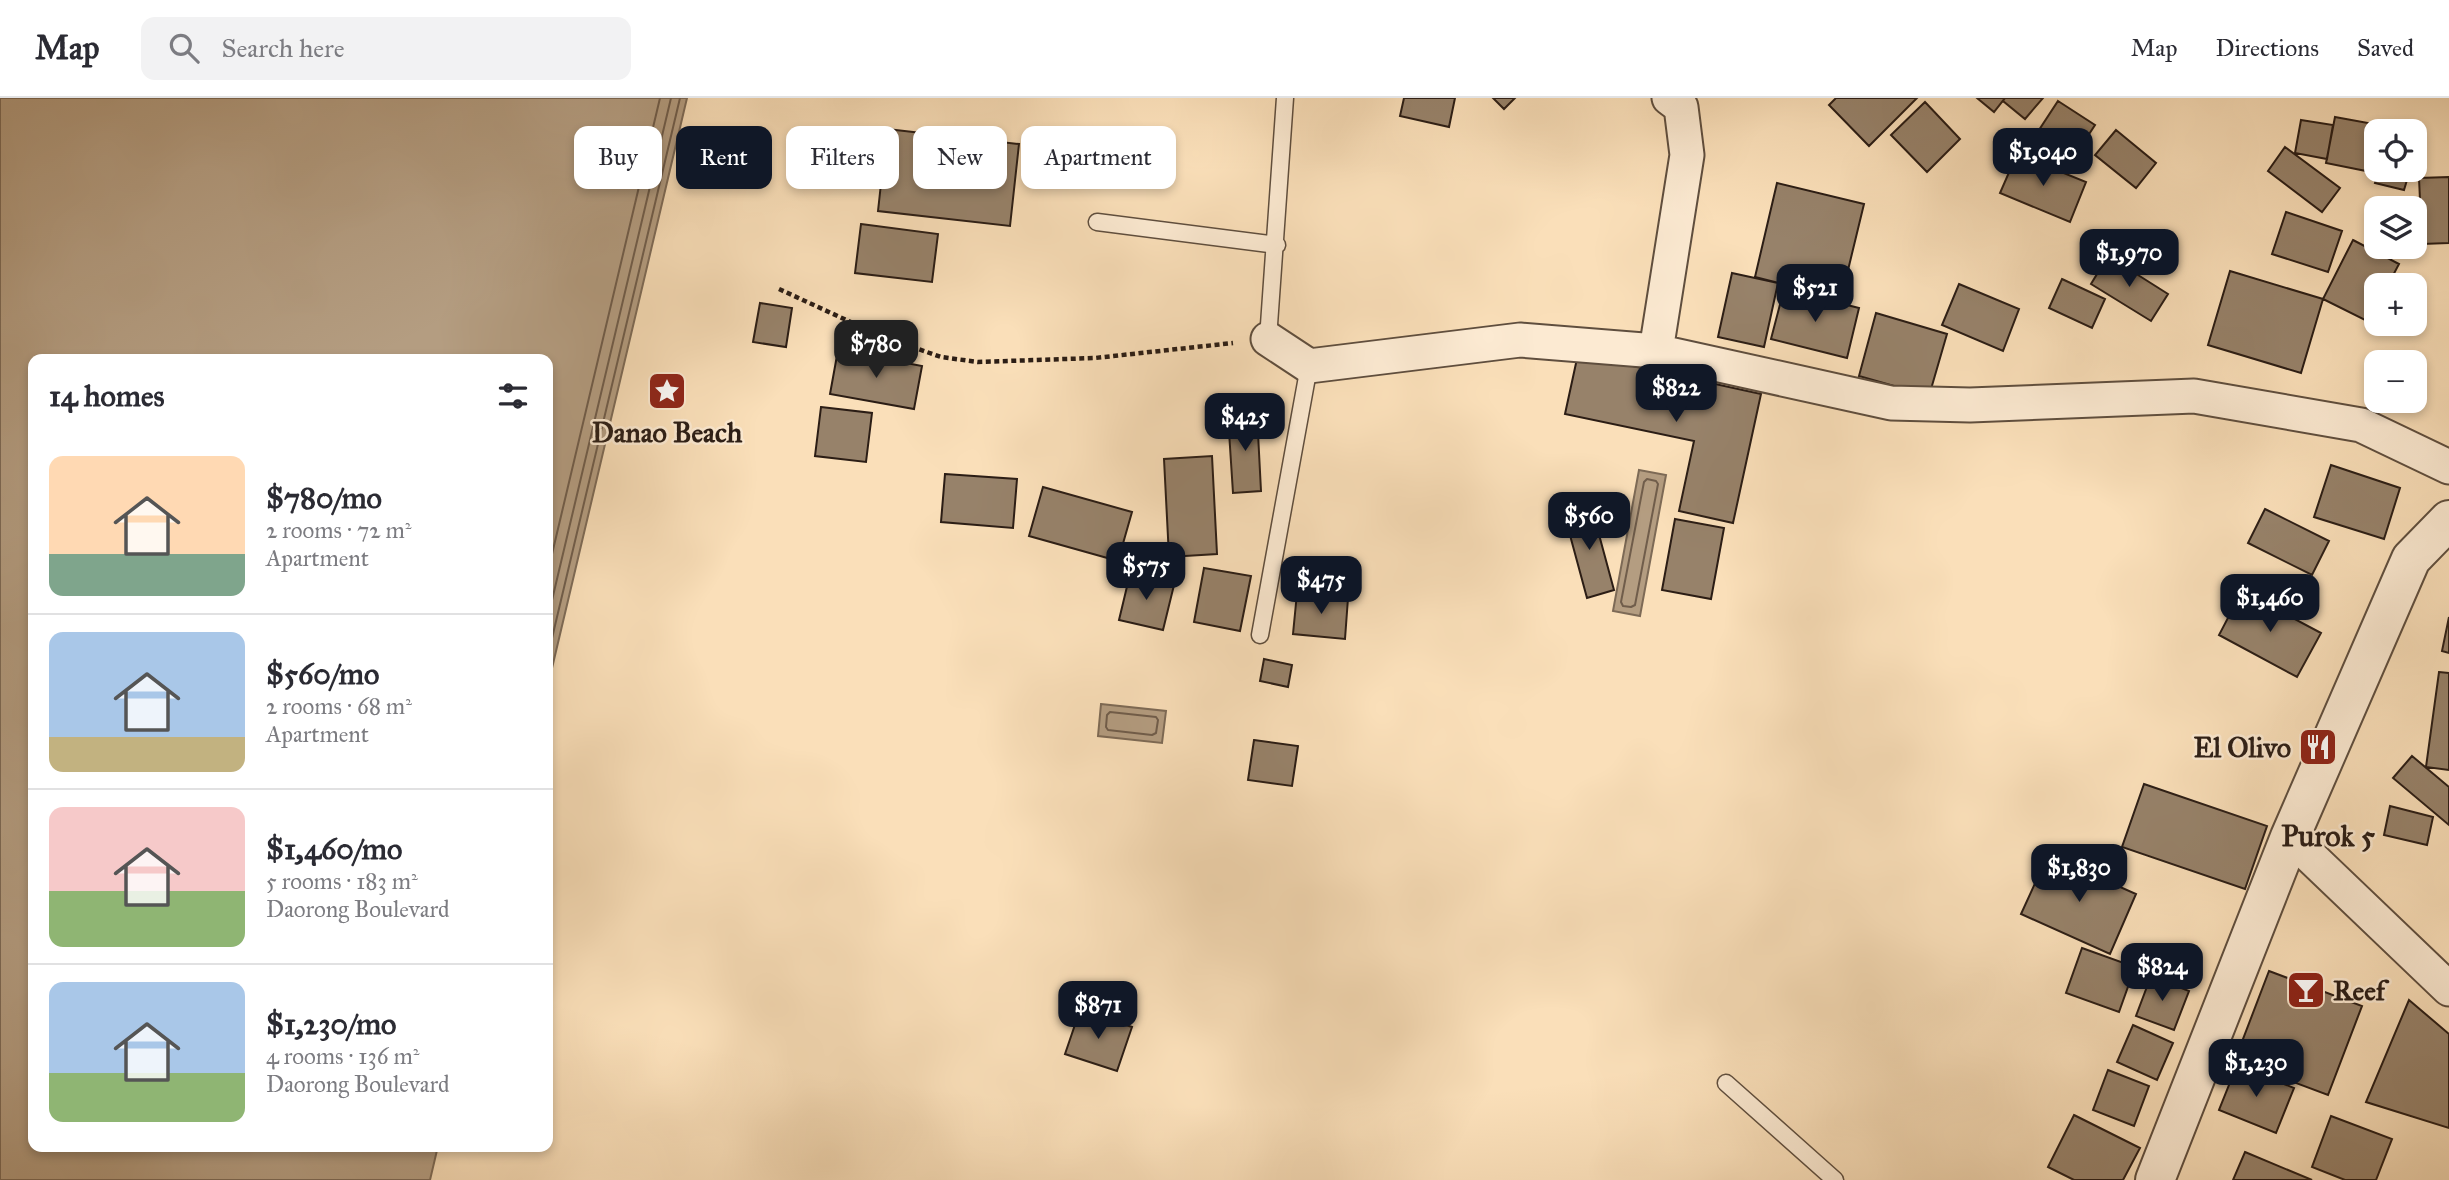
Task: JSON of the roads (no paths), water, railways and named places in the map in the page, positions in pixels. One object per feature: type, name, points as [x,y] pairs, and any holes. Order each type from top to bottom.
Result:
[{"type":"street","points":[[1656,351],[1687,155],[1681,107],[1669,98]]},
{"type":"street","points":[[1268,339],[1309,366],[1520,340],[1656,351],[1891,403],[1970,405],[2194,396],[2361,425],[2449,467]]},
{"type":"street","points":[[2155,1180],[2290,837],[2411,559],[2449,520]]},
{"type":"street","points":[[2290,837],[2449,989]]},
{"type":"lane","points":[[1268,339],[1277,245],[1285,98]]},
{"type":"lane","points":[[1097,222],[1277,245]]},
{"type":"lane","points":[[1260,635],[1309,366]]},
{"type":"lane","points":[[1726,1083],[1835,1180]]},
{"type":"water","points":[[0,98],[687,98],[680,126],[676,126],[676,144],[553,664],[553,354],[28,354],[28,1152],[437,1152],[430,1180],[0,1180]]},
{"type":"water","points":[[1639,470],[1666,475],[1640,616],[1613,611]]},
{"type":"water","points":[[1101,704],[1166,711],[1162,743],[1098,736]]},
{"type":"place","name":"Danao Beach","points":[[667,391]]},
{"type":"place","name":"El Olivo","points":[[2318,747]]},
{"type":"place","name":"Reef","points":[[2306,990]]},
{"type":"district","name":"Purok 5","points":[[2328,836]]}]
